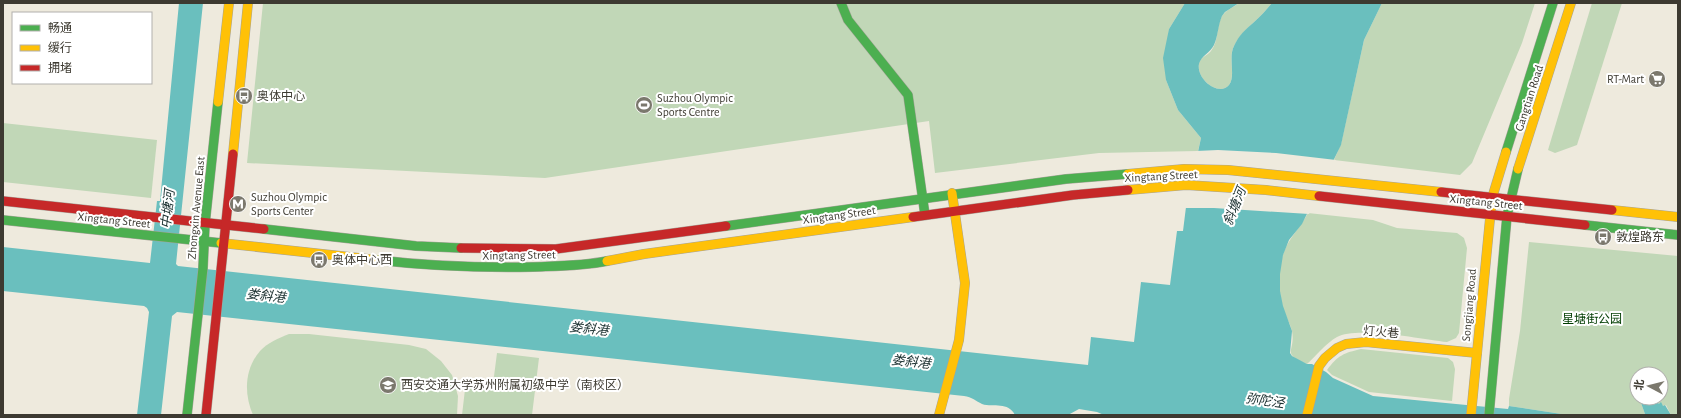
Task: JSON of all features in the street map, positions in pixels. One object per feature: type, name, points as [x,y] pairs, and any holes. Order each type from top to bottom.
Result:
[{"type":"main road","name":"Zhongxin Avenue East","points":[[187,415],[198,314],[205,224],[229,3]]},
{"type":"main road","points":[[206,415],[222,270],[225,226],[248,3]]},
{"type":"main road","points":[[841,3],[848,20],[908,95],[924,215]]},
{"type":"main road","name":"Gangtian Road","points":[[1492,198],[1553,3]]},
{"type":"main road","name":"Gangtian Road","points":[[1510,200],[1571,3]]},
{"type":"main road","name":"Xingtang Street","points":[[3,201],[416,246],[482,249],[556,248],[637,238],[922,197],[1066,179],[1184,169],[1228,170],[1678,217]]},
{"type":"main road","name":"Xingtang Street","points":[[3,220],[414,264],[487,268],[557,266],[597,263],[644,254],[1073,195],[1186,185],[1226,187],[1337,198],[1678,235]]},
{"type":"main road","points":[[939,415],[959,340],[965,283],[952,194]]},
{"type":"main road","name":"Songjiang Road","points":[[1471,415],[1489,214],[1492,198]]},
{"type":"main road","points":[[1489,415],[1507,216],[1510,200]]},
{"type":"main road","name":"灯火巷","points":[[1307,415],[1319,366],[1325,358],[1337,348],[1346,344],[1357,342],[1476,353]]},
{"type":"green space","name":"Suzhou Olympic Sports Centre","points":[[263,3],[1185,3],[1169,29],[1166,80],[1178,110],[1201,138],[1198,151],[1099,153],[935,173],[929,121],[545,178],[247,163]]},
{"type":"green space","points":[[1239,3],[1272,3],[1261,16],[1242,33],[1234,46],[1232,50],[1232,77],[1229,85],[1220,89],[1214,88],[1209,85],[1201,75],[1199,64],[1202,58],[1214,47],[1222,16]]},
{"type":"green space","points":[[1382,3],[1535,3],[1522,43],[1472,163],[1460,175],[1334,160],[1341,144],[1364,40]]},
{"type":"green space","points":[[1592,3],[1622,3],[1577,145],[1555,153],[1548,150]]},
{"type":"green space","points":[[3,123],[157,140],[151,198],[3,182]]},
{"type":"green space","points":[[1308,213],[1373,220],[1397,228],[1457,233],[1464,238],[1467,248],[1459,333],[1456,338],[1447,342],[1390,334],[1346,334],[1337,337],[1325,346],[1307,364],[1294,357],[1291,354],[1293,338],[1292,331],[1283,308],[1279,277],[1281,261],[1286,247]]},
{"type":"green space","name":"星塘街公园","points":[[1529,242],[1678,256],[1678,415],[1671,415],[1666,406],[1669,406],[1669,366],[1629,366],[1629,406],[1642,406],[1645,414],[1568,415],[1509,406],[1520,331]]},
{"type":"green space","name":"西安交通大学苏州附属初级中学（南校区）","points":[[289,334],[309,334],[409,345],[426,349],[441,361],[452,375],[458,396],[457,415],[253,415],[247,391],[248,374],[251,366],[263,348],[273,341]]},
{"type":"green space","points":[[1361,349],[1448,358],[1453,362],[1455,369],[1452,401],[1369,392],[1332,375],[1327,370],[1342,355]]},
{"type":"green space","points":[[497,353],[539,358],[532,415],[462,415],[466,381],[493,384]]},
{"type":"water","points":[[179,3],[203,3],[176,264],[178,266],[1088,365],[1091,337],[1134,342],[1141,282],[1170,285],[1177,231],[1183,231],[1186,207],[1201,138],[1178,110],[1166,80],[1163,58],[1169,29],[1185,3],[1239,3],[1225,12],[1222,16],[1214,45],[1199,64],[1201,75],[1209,85],[1220,89],[1225,88],[1231,81],[1232,51],[1238,39],[1272,3],[1382,3],[1364,40],[1341,145],[1302,224],[1289,240],[1283,255],[1280,274],[1280,291],[1283,306],[1292,331],[1290,353],[1292,356],[1307,364],[1312,364],[1326,372],[1333,378],[1373,396],[1508,409],[1509,406],[1568,415],[1104,415],[1097,412],[1079,409],[1068,415],[1015,415],[1005,406],[982,404],[972,398],[964,396],[177,312],[172,316],[161,415],[137,415],[149,312],[147,308],[144,306],[3,291],[3,247],[150,263],[157,201],[160,201]]},
{"type":"water","points":[[1642,406],[1666,406],[1671,415],[1639,415],[1645,414]]},
{"type":"pier","points":[[1218,150],[1276,153],[1336,160],[1309,214],[1214,208],[1184,208],[1196,151]]},
{"type":"traffic: fast","points":[[841,3],[848,20],[908,95],[925,215]]},
{"type":"traffic: fast","points":[[1506,152],[1553,3]]},
{"type":"traffic: fast","points":[[187,415],[203,268],[205,224],[218,102]]},
{"type":"traffic: fast","points":[[1489,415],[1507,216],[1518,169]]},
{"type":"traffic: fast","points":[[726,226],[1066,179],[1128,174]]},
{"type":"traffic: fast","points":[[3,220],[221,243]]},
{"type":"traffic: fast","points":[[1585,225],[1678,235]]},
{"type":"traffic: fast","points":[[264,229],[416,246],[461,248]]},
{"type":"traffic: fast","points":[[377,260],[436,265],[494,267],[570,266],[607,261]]},
{"type":"traffic: slow","points":[[218,102],[229,3]]},
{"type":"traffic: slow","points":[[233,154],[248,3]]},
{"type":"traffic: slow","points":[[1518,169],[1571,3]]},
{"type":"traffic: slow","points":[[1471,415],[1492,198],[1506,152]]},
{"type":"traffic: slow","points":[[1128,174],[1184,169],[1228,170],[1441,192]]},
{"type":"traffic: slow","points":[[1128,190],[1186,185],[1266,190],[1319,196]]},
{"type":"traffic: slow","points":[[939,415],[959,340],[965,283],[952,193]]},
{"type":"traffic: slow","points":[[1612,210],[1678,217]]},
{"type":"traffic: slow","points":[[607,261],[644,254],[913,217]]},
{"type":"traffic: slow","points":[[221,243],[377,260]]},
{"type":"traffic: slow","points":[[1307,415],[1319,366],[1325,358],[1337,348],[1346,344],[1366,342],[1477,353]]},
{"type":"traffic: jam","points":[[206,415],[233,154]]},
{"type":"traffic: jam","points":[[913,217],[1073,195],[1128,190]]},
{"type":"traffic: jam","points":[[1441,192],[1612,210]]},
{"type":"traffic: jam","points":[[1319,196],[1585,225]]},
{"type":"traffic: jam","points":[[3,201],[264,229]]},
{"type":"traffic: jam","points":[[461,248],[556,249],[726,226]]},
{"type":"place","name":"RT-Mart","points":[[1657,79]]},
{"type":"place","name":"奥体中心","points":[[244,96]]},
{"type":"place","name":"Suzhou Olympic Sports Centre","points":[[644,105]]},
{"type":"place","name":"Suzhou Olympic Sports Center","points":[[238,204]]},
{"type":"place","name":"敦煌路东","points":[[1603,237]]},
{"type":"place","name":"奥体中心西","points":[[319,260]]},
{"type":"place","name":"西安交通大学苏州附属初级中学（南校区）","points":[[388,385]]},
{"type":"water label","name":"斜塘河","points":[[1234,206]]},
{"type":"water label","name":"中塘河","points":[[167,209]]},
{"type":"water label","name":"娄斜港","points":[[266,295]]},
{"type":"water label","name":"娄斜港","points":[[589,328]]},
{"type":"water label","name":"娄斜港","points":[[911,361]]},
{"type":"water label","name":"弥陀泾","points":[[1265,400]]}]
